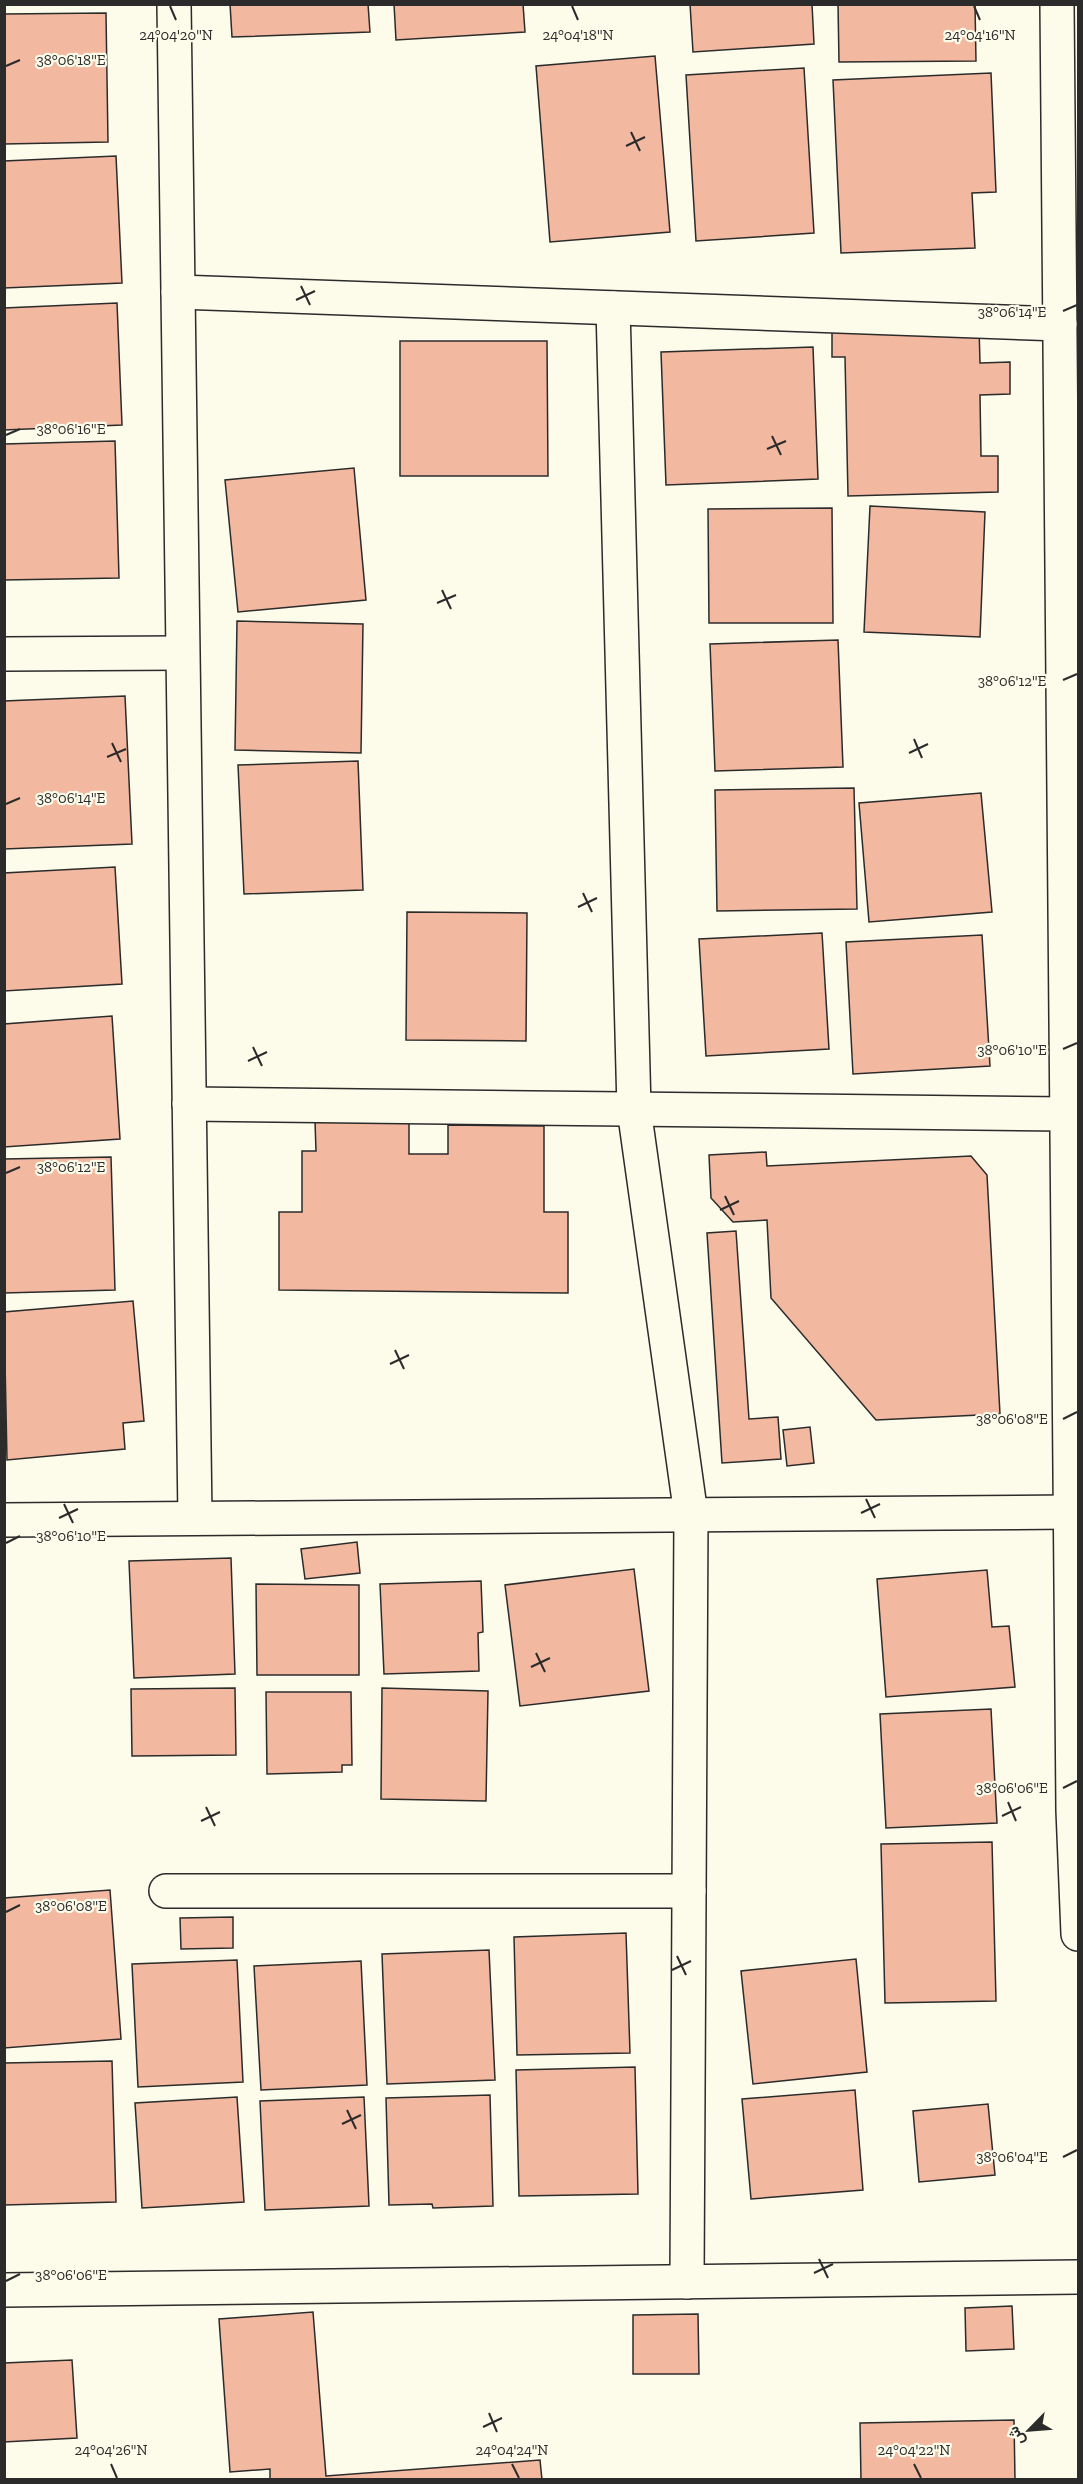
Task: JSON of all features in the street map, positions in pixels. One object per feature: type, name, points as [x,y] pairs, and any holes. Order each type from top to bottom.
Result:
[{"type":"street","points":[[174,4],[195,1518]]},
{"type":"street","points":[[1057,4],[1068,140],[1060,324],[1071,690],[1067,1114],[1078,1934]]},
{"type":"street","points":[[178,292],[1060,324]]},
{"type":"street","points":[[612,308],[634,1109],[691,1515],[687,2282]]},
{"type":"street","points":[[4,654],[182,653]]},
{"type":"street","points":[[189,1104],[1067,1114]]},
{"type":"street","points":[[4,1520],[1071,1512]]},
{"type":"street","points":[[165,1890],[689,1892]]},
{"type":"street","points":[[4,2290],[1078,2277]]},
{"type":"building","points":[[230,4],[368,4],[370,32],[232,37]]},
{"type":"building","points":[[394,4],[523,4],[525,32],[396,40]]},
{"type":"building","points":[[690,4],[812,4],[814,44],[693,52]]},
{"type":"building","points":[[838,4],[975,4],[976,61],[839,62]]},
{"type":"building","points":[[106,13],[108,142],[4,144],[4,14]]},
{"type":"building","points":[[655,56],[670,232],[550,242],[536,66]]},
{"type":"building","points":[[804,68],[814,233],[696,241],[686,75]]},
{"type":"building","points":[[991,73],[996,192],[972,193],[975,248],[841,253],[833,80]]},
{"type":"building","points":[[116,156],[122,283],[4,288],[4,161]]},
{"type":"building","points":[[117,303],[122,425],[4,430],[4,308]]},
{"type":"building","points":[[979,327],[980,363],[1010,362],[1010,394],[980,395],[981,456],[998,456],[998,492],[848,496],[845,357],[832,357],[832,331]]},
{"type":"building","points":[[400,341],[547,341],[548,476],[400,476]]},
{"type":"building","points":[[813,347],[818,479],[666,485],[661,352]]},
{"type":"building","points":[[115,441],[119,578],[4,580],[4,444]]},
{"type":"building","points":[[354,468],[366,600],[238,612],[225,480]]},
{"type":"building","points":[[870,506],[985,512],[980,637],[864,632]]},
{"type":"building","points":[[832,508],[833,623],[709,623],[708,509]]},
{"type":"building","points":[[237,621],[363,624],[361,753],[235,750]]},
{"type":"building","points":[[838,640],[843,767],[715,771],[710,644]]},
{"type":"building","points":[[125,696],[132,844],[4,849],[4,701]]},
{"type":"building","points":[[358,761],[363,890],[244,894],[238,765]]},
{"type":"building","points":[[854,788],[857,909],[717,911],[715,790]]},
{"type":"building","points":[[981,793],[992,912],[869,922],[859,803]]},
{"type":"building","points":[[115,867],[122,984],[4,991],[4,873]]},
{"type":"building","points":[[407,912],[527,913],[526,1041],[406,1040]]},
{"type":"building","points":[[822,933],[829,1049],[706,1056],[699,939]]},
{"type":"building","points":[[982,935],[990,1066],[853,1074],[846,942]]},
{"type":"building","points":[[112,1016],[120,1139],[4,1147],[4,1024]]},
{"type":"building","points":[[315,1121],[409,1121],[409,1154],[448,1154],[448,1125],[544,1126],[544,1212],[568,1212],[568,1293],[279,1290],[279,1212],[302,1212],[302,1151],[316,1151]]},
{"type":"building","points":[[766,1152],[767,1166],[971,1156],[987,1175],[1000,1414],[876,1420],[771,1298],[767,1220],[733,1222],[711,1198],[709,1155]]},
{"type":"building","points":[[111,1157],[115,1290],[4,1293],[4,1159]]},
{"type":"building","points":[[736,1231],[749,1419],[778,1417],[781,1459],[722,1463],[707,1233]]},
{"type":"building","points":[[133,1301],[144,1421],[123,1423],[125,1449],[7,1460],[4,1312]]},
{"type":"building","points":[[810,1427],[814,1463],[787,1466],[783,1430]]},
{"type":"building","points":[[357,1542],[360,1573],[305,1579],[301,1549]]},
{"type":"building","points":[[231,1558],[235,1674],[134,1678],[129,1561]]},
{"type":"building","points":[[634,1569],[649,1691],[520,1706],[505,1585]]},
{"type":"building","points":[[987,1570],[992,1627],[1009,1626],[1015,1687],[886,1697],[877,1579]]},
{"type":"building","points":[[481,1581],[483,1632],[478,1633],[479,1671],[384,1674],[380,1584]]},
{"type":"building","points":[[256,1584],[359,1585],[359,1675],[257,1675]]},
{"type":"building","points":[[235,1688],[236,1755],[132,1756],[131,1689]]},
{"type":"building","points":[[382,1688],[488,1691],[486,1801],[381,1799]]},
{"type":"building","points":[[266,1692],[351,1692],[352,1765],[342,1765],[342,1772],[267,1774]]},
{"type":"building","points":[[991,1709],[997,1823],[886,1828],[880,1714]]},
{"type":"building","points":[[992,1842],[996,2001],[885,2003],[881,1844]]},
{"type":"building","points":[[110,1890],[121,2039],[4,2048],[4,1898]]},
{"type":"building","points":[[233,1917],[233,1948],[181,1949],[180,1918]]},
{"type":"building","points":[[626,1933],[630,2053],[517,2055],[514,1937]]},
{"type":"building","points":[[489,1950],[495,2080],[387,2084],[382,1954]]},
{"type":"building","points":[[856,1959],[867,2072],[753,2084],[741,1971]]},
{"type":"building","points":[[237,1960],[243,2082],[138,2087],[132,1964]]},
{"type":"building","points":[[361,1961],[367,2085],[261,2090],[254,1966]]},
{"type":"building","points":[[112,2061],[116,2202],[4,2205],[4,2063]]},
{"type":"building","points":[[635,2067],[638,2194],[519,2196],[516,2070]]},
{"type":"building","points":[[855,2090],[863,2190],[751,2199],[742,2099]]},
{"type":"building","points":[[490,2095],[493,2206],[433,2208],[432,2204],[389,2205],[386,2098]]},
{"type":"building","points":[[237,2097],[244,2202],[142,2208],[135,2103]]},
{"type":"building","points":[[364,2097],[369,2206],[265,2210],[260,2101]]},
{"type":"building","points":[[988,2104],[995,2175],[919,2182],[913,2111]]},
{"type":"building","points":[[1012,2306],[1014,2349],[966,2351],[965,2308]]},
{"type":"building","points":[[313,2312],[326,2476],[540,2460],[542,2480],[270,2480],[270,2469],[230,2472],[219,2319]]},
{"type":"building","points":[[698,2314],[699,2374],[633,2374],[633,2315]]},
{"type":"building","points":[[72,2360],[77,2438],[4,2442],[4,2363]]},
{"type":"building","points":[[1014,2420],[1015,2480],[861,2480],[860,2423]]}]
